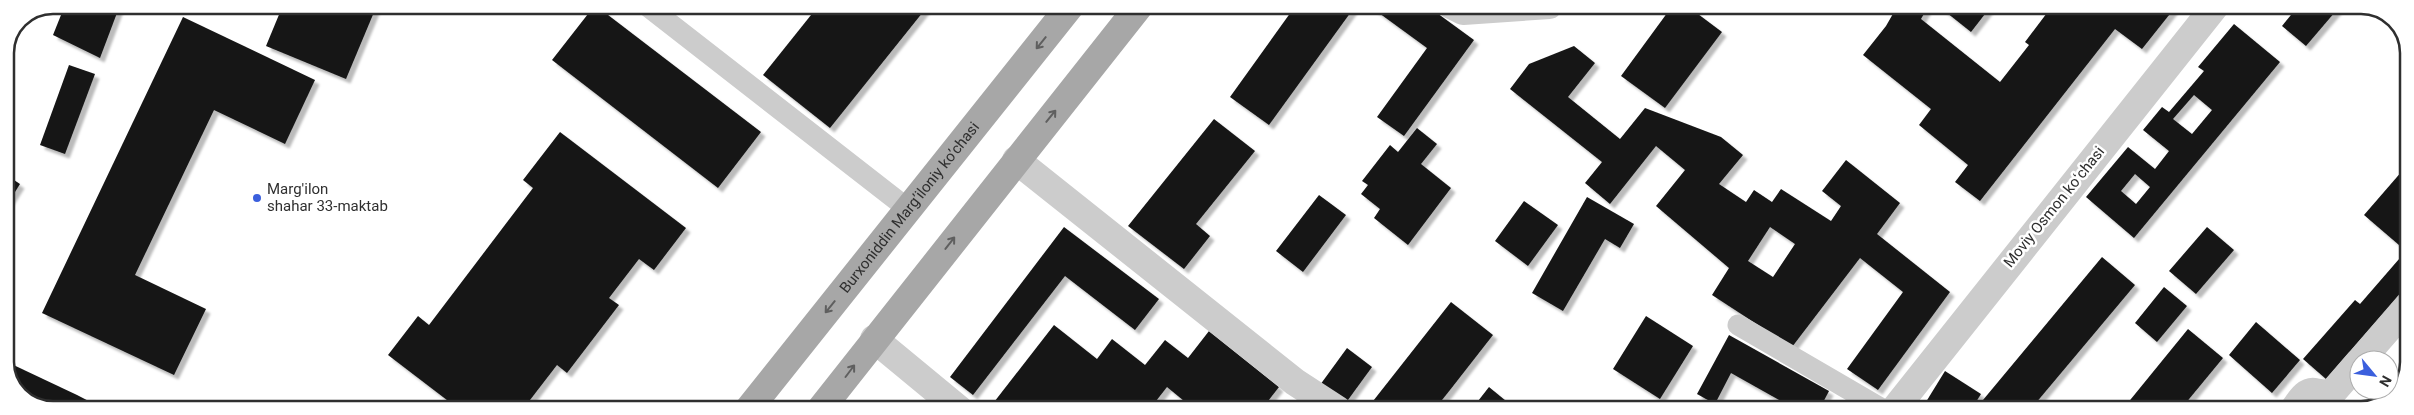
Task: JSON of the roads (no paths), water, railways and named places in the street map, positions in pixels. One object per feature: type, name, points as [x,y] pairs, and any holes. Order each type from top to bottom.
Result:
[{"type":"main road","name":"Burxoniddin Marg’iloniy ko’chasi","points":[[755,401],[1064,14]]},
{"type":"main road","points":[[827,401],[1133,14]]},
{"type":"street","name":"Moviy Osmon koʻchasi","points":[[1901,401],[2209,14]]},
{"type":"street","points":[[1016,160],[1295,382],[1324,401]]},
{"type":"street","points":[[2370,350],[2400,315]]},
{"type":"street","points":[[874,339],[949,401]]},
{"type":"street","points":[[2300,401],[2307,393],[2313,391],[2326,395],[2332,393],[2349,374]]},
{"type":"lane","points":[[658,14],[908,209]]},
{"type":"lane","points":[[1738,325],[1869,401]]},
{"type":"place","name":"Marg'ilon shahar 33-maktab","points":[[257,198]]}]
